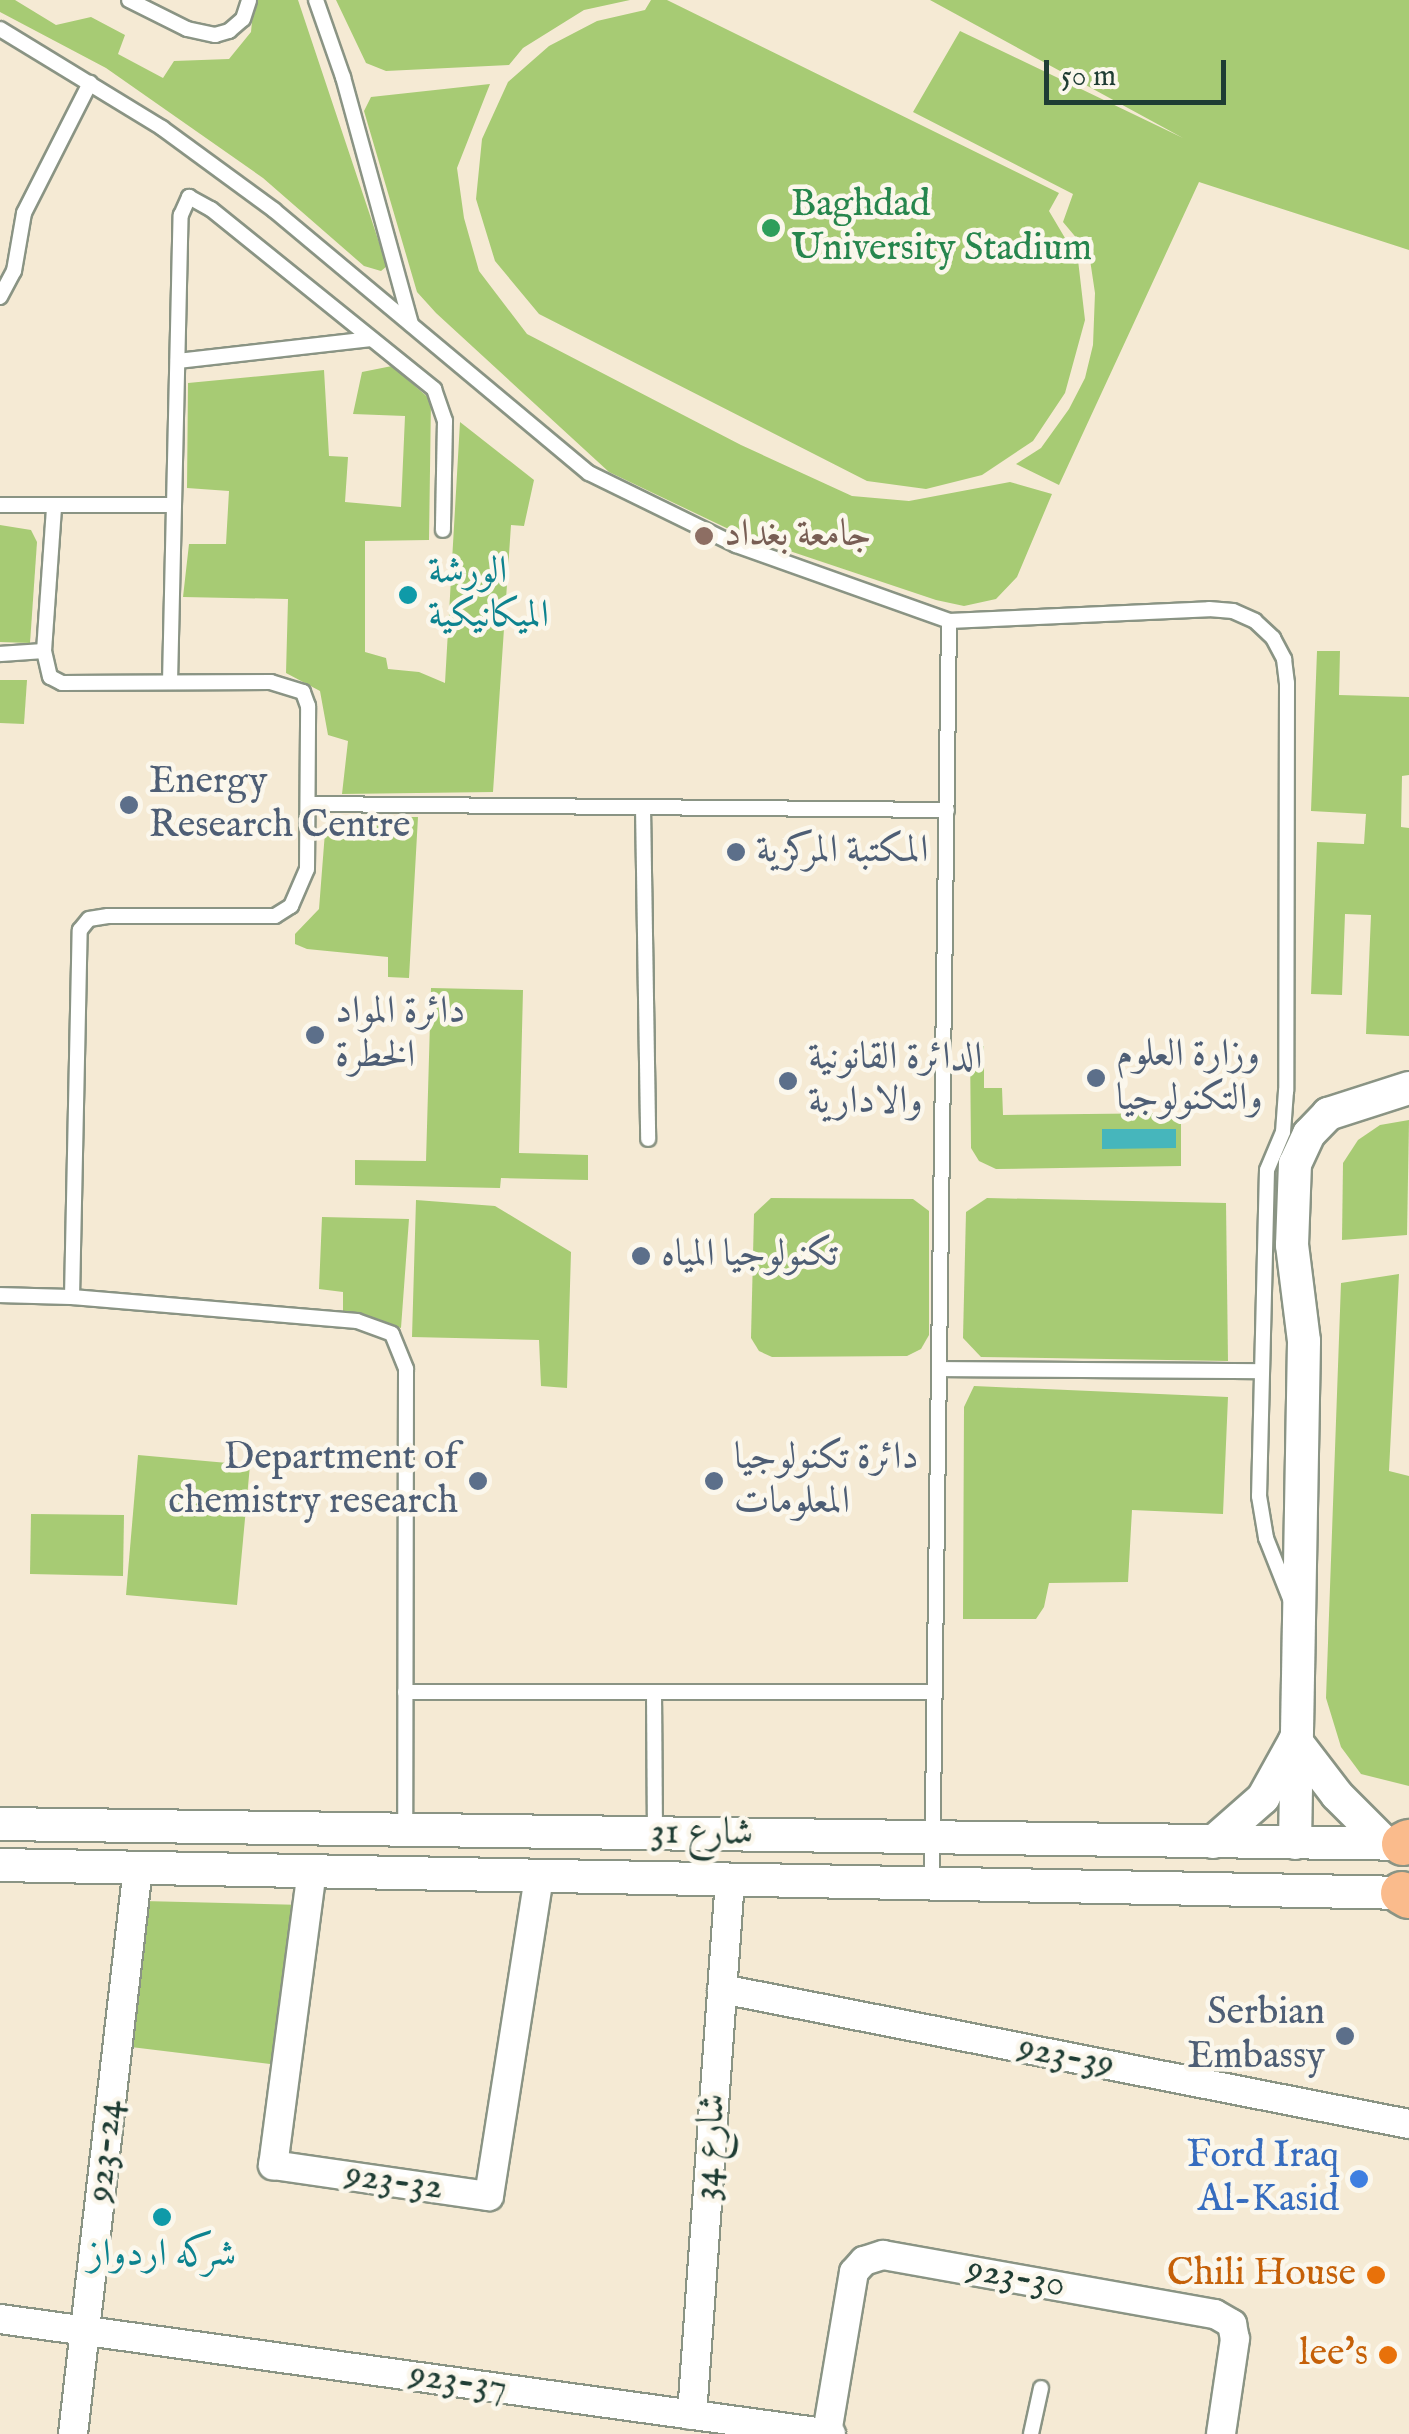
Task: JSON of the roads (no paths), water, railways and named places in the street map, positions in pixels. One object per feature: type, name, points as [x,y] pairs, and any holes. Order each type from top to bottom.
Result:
[{"type":"street","points":[[1295,1843],[1304,1341],[1292,1255],[1295,1164],[1308,1134],[1328,1114],[1409,1088]]},
{"type":"street","points":[[1214,1842],[1262,1798],[1295,1740]]},
{"type":"street","points":[[1295,1740],[1337,1795],[1402,1843]]},
{"type":"street","name":"شارع 31","points":[[0,1824],[1402,1843]]},
{"type":"street","name":"شارع 31","points":[[0,1865],[1406,1895]]},
{"type":"street","name":"923-24","points":[[74,2434],[138,1868]]},
{"type":"street","name":"923-32","points":[[312,1870],[272,2165],[489,2196],[539,1876]]},
{"type":"street","name":"شارع 34","points":[[692,2415],[730,1879]]},
{"type":"street","name":"923-39","points":[[722,1989],[1409,2124]]},
{"type":"street","name":"923-30","points":[[829,2434],[854,2272],[864,2261],[883,2255],[1215,2314],[1232,2324],[1235,2339],[1220,2434]]},
{"type":"street","name":"923-37","points":[[0,2319],[829,2434]]},
{"type":"lane","points":[[128,0],[187,29],[215,34],[229,31],[243,20],[250,0]]},
{"type":"lane","points":[[316,0],[343,77],[411,324]]},
{"type":"lane","points":[[0,28],[162,128],[274,210],[589,474],[736,545],[949,621],[1209,610],[1233,611],[1256,621],[1284,659],[1287,683],[1286,1091],[1276,1152]]},
{"type":"lane","points":[[0,297],[14,271],[24,212],[90,83]]},
{"type":"lane","points":[[170,682],[181,216],[188,196],[212,209],[434,389],[443,407],[444,530]]},
{"type":"lane","points":[[0,263],[14,271]]},
{"type":"lane","points":[[178,361],[371,339]]},
{"type":"lane","points":[[0,505],[174,505]]},
{"type":"lane","points":[[54,508],[44,651],[44,666],[50,677],[62,683],[271,682],[303,692],[308,706],[307,869],[292,906],[275,916],[89,918],[80,930],[72,1297]]},
{"type":"lane","points":[[932,1886],[949,621]]},
{"type":"lane","points":[[0,654],[44,651]]},
{"type":"lane","points":[[310,804],[948,810]]},
{"type":"lane","points":[[643,807],[648,1138]]},
{"type":"lane","points":[[1298,1615],[1279,1578],[1259,1496],[1263,1295],[1267,1170],[1288,1137],[1308,1134]]},
{"type":"lane","points":[[1263,1295],[1275,1262],[1292,1255]]},
{"type":"lane","points":[[0,1295],[72,1297],[357,1321],[392,1334],[406,1369],[405,1830]]},
{"type":"lane","points":[[938,1370],[1262,1371]]},
{"type":"lane","points":[[404,1692],[935,1692]]},
{"type":"lane","points":[[654,1692],[656,1834]]},
{"type":"lane","points":[[1031,2434],[1040,2388]]},
{"type":"water","points":[[1102,1129],[1176,1129],[1176,1148],[1102,1149]]},
{"type":"place","name":"Baghdad University Stadium","points":[[771,228]]},
{"type":"place","name":"جامعة بغداد","points":[[704,536]]},
{"type":"place","name":"الورشة الميكانيكية","points":[[408,595]]},
{"type":"place","name":"Energy Research Centre","points":[[129,805]]},
{"type":"place","name":"المكتبة المركزية","points":[[736,852]]},
{"type":"place","name":"دائرة المواد الخطرة","points":[[315,1035]]},
{"type":"place","name":"وزارة العلوم والتكنولوجيا","points":[[1096,1078]]},
{"type":"place","name":"الدائرة القانونية والادارية","points":[[788,1081]]},
{"type":"place","name":"تكنولوجيا المياه","points":[[641,1256]]},
{"type":"place","name":"Department of chemistry research","points":[[478,1481]]},
{"type":"place","name":"دائرة تكنولوجيا المعلومات","points":[[714,1481]]},
{"type":"place","name":"Serbian Embassy","points":[[1345,2036]]},
{"type":"place","name":"Ford Iraq Al-Kasid","points":[[1359,2179]]},
{"type":"place","name":"شركه اردواز","points":[[162,2217]]},
{"type":"place","name":"Chili House","points":[[1376,2275]]},
{"type":"place","name":"lee's","points":[[1388,2355]]}]
